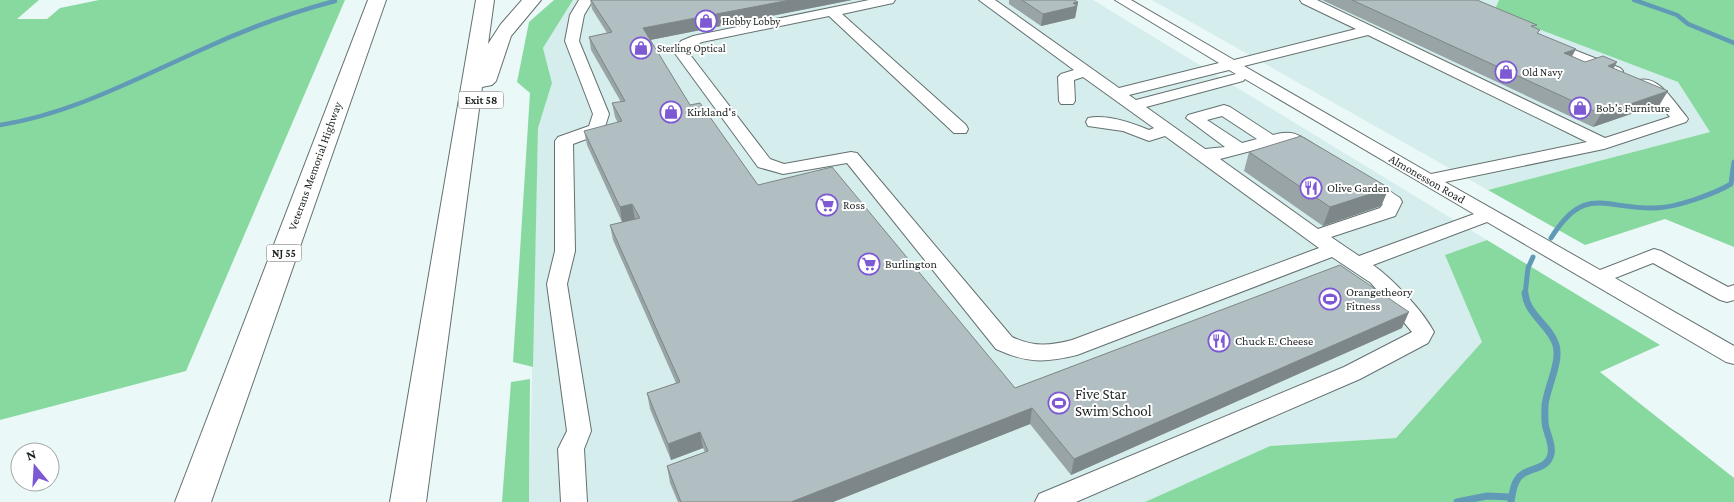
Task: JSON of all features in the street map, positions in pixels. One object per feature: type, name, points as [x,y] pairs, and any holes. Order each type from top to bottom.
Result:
[{"type":"highway","name":"Veterans Memorial Highway","points":[[194,502],[376,0]]},
{"type":"highway","points":[[408,502],[453,211],[473,64],[485,0]]},
{"type":"highway","name":"Exit 58","points":[[453,211],[468,161],[493,54],[506,27],[532,0]]},
{"type":"street","points":[[574,502],[571,449],[580,432],[557,284],[565,251],[564,141],[597,129],[601,114],[572,41],[577,16],[586,0]]},
{"type":"street","points":[[888,0],[698,39],[686,44],[681,52],[764,163],[783,169],[851,157],[1004,343],[1020,351],[1044,356],[1077,347],[1334,249]]},
{"type":"street","points":[[986,0],[1087,70],[1200,154],[1334,249],[1359,263],[1378,278],[1420,326],[1423,332],[1420,338],[1352,373],[1048,502]]},
{"type":"street","name":"Almonesson Road","points":[[1122,0],[1734,356]]},
{"type":"street","points":[[1307,0],[1604,144]]},
{"type":"street","points":[[832,12],[960,129]]},
{"type":"street","points":[[1118,93],[1233,65],[1377,34]]},
{"type":"street","points":[[1134,105],[1251,74],[1377,34]]},
{"type":"street","points":[[1429,180],[1604,144],[1680,119],[1654,87],[1536,37]]},
{"type":"street","points":[[1067,101],[1066,77],[1087,70]]},
{"type":"street","points":[[1239,149],[1194,118],[1224,110],[1270,140]]},
{"type":"street","points":[[1094,122],[1127,127],[1149,136],[1168,129]]},
{"type":"street","points":[[1200,154],[1221,154],[1287,136],[1328,161]]},
{"type":"street","points":[[1316,236],[1388,212],[1393,202],[1344,171]]},
{"type":"street","points":[[1359,263],[1489,215]]},
{"type":"street","points":[[1600,277],[1654,255],[1727,295],[1734,292]]},
{"type":"shaded area","points":[[573,0],[1093,0],[1487,240],[1446,255],[1483,342],[1396,438],[1270,446],[1145,502],[529,502],[538,128],[552,83],[543,48]]},
{"type":"shaded area","points":[[1152,0],[1499,0],[1495,12],[1678,82],[1710,132],[1488,190]]},
{"type":"green space","points":[[0,0],[39,0],[17,19],[47,19],[60,8],[99,0],[345,0],[186,371],[0,420]]},
{"type":"green space","points":[[554,0],[573,0],[543,48],[552,83],[538,128],[533,367],[513,362],[530,93],[517,82],[529,22]]},
{"type":"green space","points":[[1499,0],[1734,0],[1734,247],[1665,219],[1585,245],[1488,190],[1710,132],[1678,82],[1494,12]]},
{"type":"green space","points":[[1487,240],[1660,345],[1600,372],[1734,478],[1734,502],[1145,502],[1270,446],[1396,438],[1482,342],[1445,255]]},
{"type":"green space","points":[[530,379],[529,502],[502,502],[511,382]]},
{"type":"building","points":[[591,0],[790,0],[643,28],[690,105],[700,103],[758,185],[832,167],[1015,388],[1340,265],[1409,312],[1074,459],[1032,408],[791,502],[681,502],[667,466],[708,451],[700,432],[668,444],[647,393],[680,382],[610,225],[640,218],[632,204],[620,207],[584,131],[622,121],[612,103],[625,101],[589,37],[612,32]]},
{"type":"building","points":[[1022,0],[1074,0],[1078,2],[1073,3],[1077,6],[1043,14]]},
{"type":"building","points":[[1352,0],[1477,0],[1537,25],[1531,26],[1540,30],[1537,33],[1576,49],[1564,53],[1585,62],[1603,56],[1617,62],[1608,66],[1668,91],[1601,114]]},
{"type":"building","points":[[1301,136],[1389,188],[1330,207],[1249,152]]},
{"type":"waterway","points":[[1634,0],[1677,15],[1688,24],[1734,43]]},
{"type":"waterway","points":[[0,125],[53,113],[78,104],[252,28],[284,16],[335,1]]},
{"type":"waterway","points":[[1551,238],[1563,221],[1574,211],[1585,205],[1596,203],[1655,208],[1683,203],[1715,192],[1731,184],[1734,162]]},
{"type":"waterway","points":[[1525,294],[1528,268],[1533,257]]},
{"type":"waterway","points":[[1511,502],[1517,480],[1525,473],[1545,464],[1551,454],[1551,444],[1545,425],[1545,405],[1557,359],[1556,345],[1549,332],[1530,308],[1525,294]]},
{"type":"waterway","points":[[1457,502],[1487,496],[1511,497]]},
{"type":"place","name":"Hobby Lobby","points":[[706,21]]},
{"type":"place","name":"Sterling Optical","points":[[641,48]]},
{"type":"place","name":"Old Navy","points":[[1506,72]]},
{"type":"place","name":"Bob’s Furniture","points":[[1580,108]]},
{"type":"place","name":"Kirkland's","points":[[671,112]]},
{"type":"place","name":"Olive Garden","points":[[1311,188]]},
{"type":"place","name":"Ross","points":[[827,205]]},
{"type":"place","name":"Burlington","points":[[869,264]]},
{"type":"place","name":"Orangetheory Fitness","points":[[1330,299]]},
{"type":"place","name":"Chuck E. Cheese","points":[[1219,341]]},
{"type":"place","name":"Five Star Swim School","points":[[1059,403]]}]
